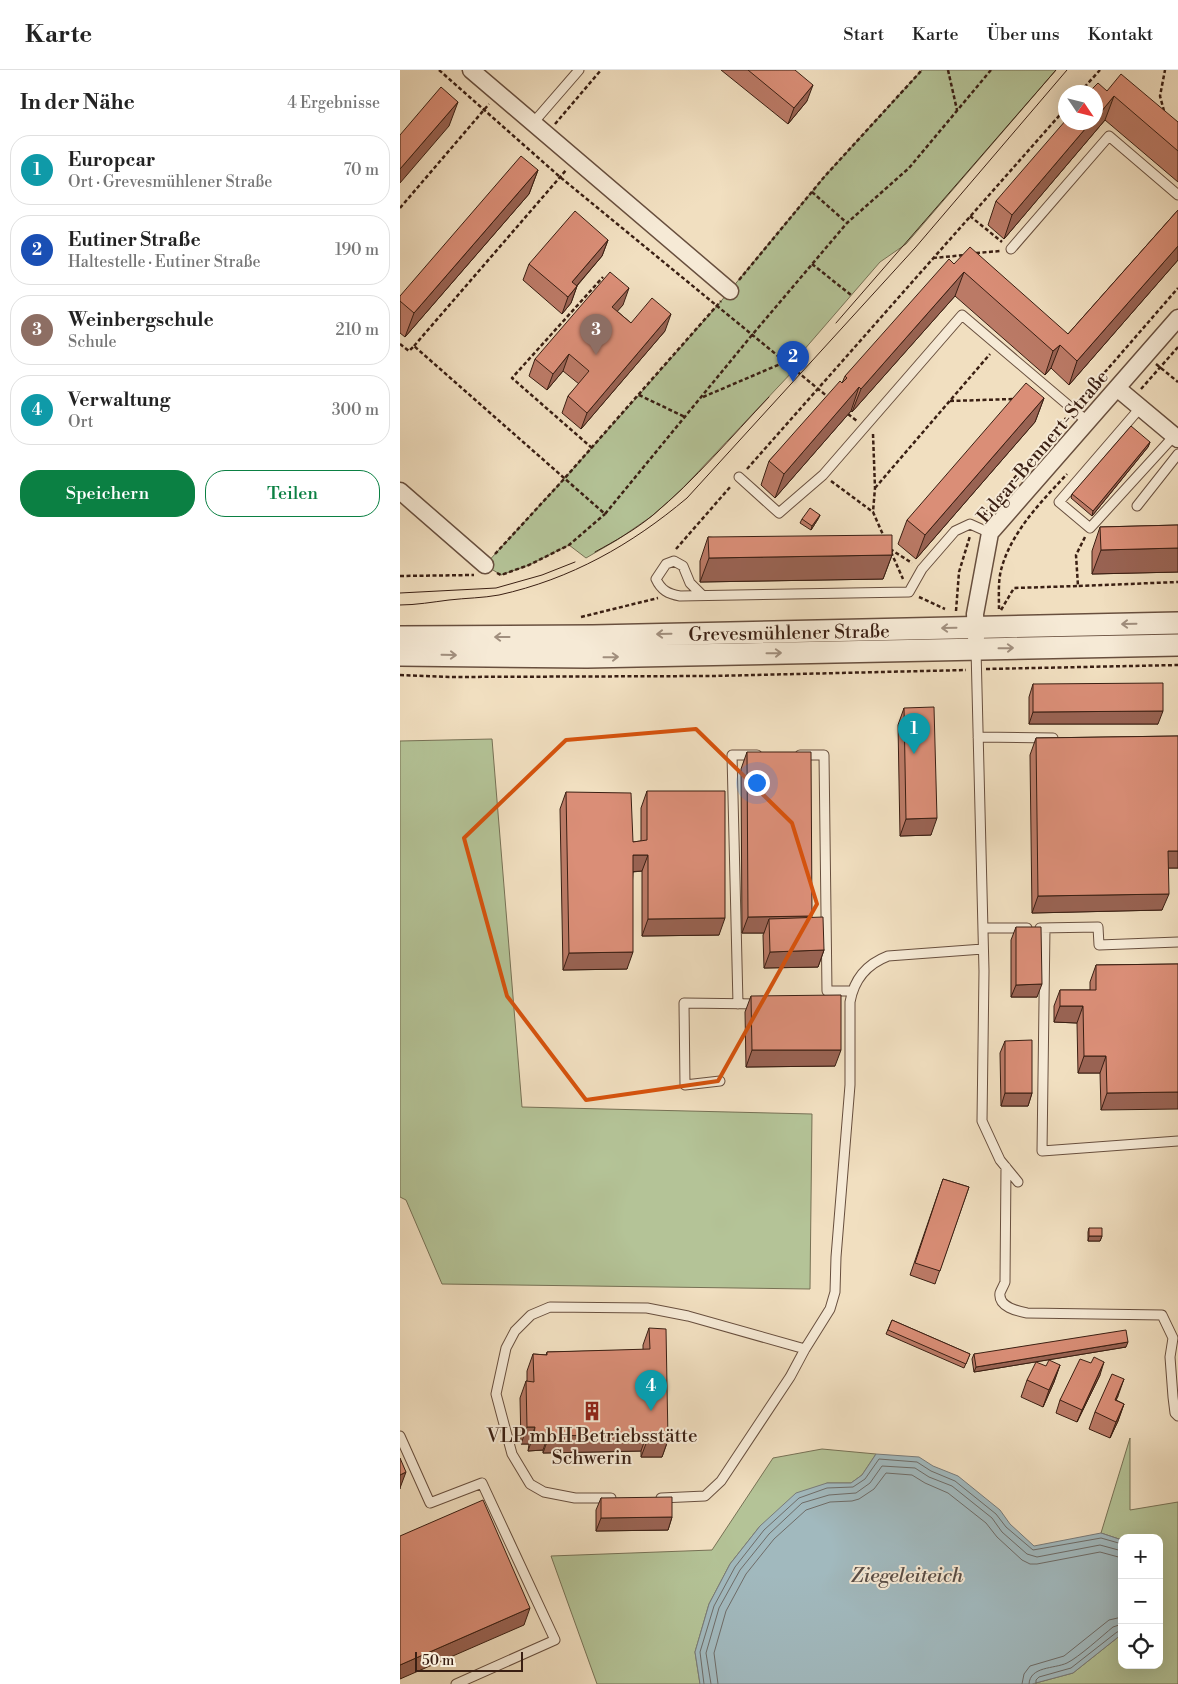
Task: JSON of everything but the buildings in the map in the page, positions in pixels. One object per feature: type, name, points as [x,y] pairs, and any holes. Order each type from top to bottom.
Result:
[{"type":"street","points":[[471,70],[730,291]]},
{"type":"street","name":"Edgar-Bennert-Straße","points":[[976,648],[975,614],[990,533],[1178,318]]},
{"type":"street","points":[[1117,388],[1176,437]]},
{"type":"street","points":[[400,491],[489,570]]},
{"type":"street","name":"Grevesmühlener Straße","points":[[400,638],[593,636],[1178,623]]},
{"type":"street","name":"Grevesmühlener Straße","points":[[400,655],[587,657],[1178,645]]},
{"type":"lane","points":[[533,123],[579,70]]},
{"type":"lane","points":[[1011,249],[1109,136],[1178,195]]},
{"type":"lane","points":[[739,477],[779,513],[823,475],[962,315],[1088,422]]},
{"type":"lane","points":[[1140,408],[1059,502],[1090,528],[1176,437]]},
{"type":"lane","points":[[1137,506],[1178,454]]},
{"type":"lane","points":[[702,595],[690,583],[683,566],[674,561],[666,564],[656,579],[663,590],[672,595],[702,595],[909,592],[922,569],[956,531],[970,524],[990,533]]},
{"type":"lane","points":[[976,648],[983,928],[982,1122],[1000,1160],[1018,1182]]},
{"type":"lane","points":[[978,737],[1059,738]]},
{"type":"lane","points":[[738,1004],[732,755],[769,755]]},
{"type":"lane","points":[[788,755],[824,755],[827,991],[852,991]]},
{"type":"lane","points":[[983,928],[1098,928],[1099,945],[1178,942]]},
{"type":"lane","points":[[1045,928],[1042,1151],[1178,1141]]},
{"type":"lane","points":[[648,1498],[705,1496],[721,1481],[785,1385],[830,1309],[835,1292],[836,1257],[850,1085],[845,1002],[858,978],[876,960],[888,956],[983,949]]},
{"type":"lane","points":[[720,1081],[685,1085],[684,1003],[766,1003]]},
{"type":"lane","points":[[1006,1167],[1005,1282],[1000,1294],[1001,1300],[1010,1309],[1027,1313],[1162,1315],[1176,1339],[1170,1357],[1174,1405],[1178,1416]]},
{"type":"lane","points":[[621,1498],[576,1498],[544,1492],[530,1484],[512,1454],[496,1394],[506,1348],[515,1331],[531,1315],[550,1307],[647,1308],[688,1316],[805,1349]]},
{"type":"lane","points":[[400,1436],[430,1503],[482,1483],[555,1640],[456,1684]]},
{"type":"path","points":[[438,70],[560,177],[830,399]]},
{"type":"path","points":[[546,134],[601,70]]},
{"type":"path","points":[[400,576],[477,575],[489,570],[564,479],[730,291],[812,192],[922,70]]},
{"type":"path","points":[[948,70],[958,110]]},
{"type":"path","points":[[489,570],[501,575],[529,565],[569,545],[605,514],[847,223],[909,168],[991,70]]},
{"type":"path","points":[[1086,85],[1100,70]]},
{"type":"path","points":[[1165,70],[1160,96],[1163,110],[1168,116]]},
{"type":"path","points":[[400,208],[498,93]]},
{"type":"path","points":[[666,564],[670,556],[739,477],[1058,117]]},
{"type":"path","points":[[400,344],[409,351],[414,346],[576,160]]},
{"type":"path","points":[[812,192],[847,223]]},
{"type":"path","points":[[970,216],[1011,249]]},
{"type":"path","points":[[933,258],[1011,249]]},
{"type":"path","points":[[812,264],[851,295]]},
{"type":"path","points":[[592,448],[512,378],[603,277]]},
{"type":"path","points":[[875,488],[998,345]]},
{"type":"path","points":[[414,346],[605,514]]},
{"type":"path","points":[[1145,354],[1178,382]]},
{"type":"path","points":[[701,398],[785,362]]},
{"type":"path","points":[[639,395],[685,417]]},
{"type":"path","points":[[950,401],[1015,399]]},
{"type":"path","points":[[864,427],[874,435],[875,488],[873,512],[885,539]]},
{"type":"path","points":[[823,475],[873,512]]},
{"type":"path","points":[[1078,586],[1076,555],[1090,528]]},
{"type":"path","points":[[922,569],[889,548],[909,592],[956,615]]},
{"type":"path","points":[[489,570],[501,575]]},
{"type":"path","points":[[999,613],[1014,588],[1178,582]]},
{"type":"path","points":[[578,618],[672,595]]},
{"type":"path","points":[[998,669],[1178,665]]},
{"type":"path","points":[[400,675],[449,677],[712,676],[952,670]]},
{"type":"highlighted area","points":[[696,729],[792,823],[817,904],[718,1081],[586,1100],[507,996],[464,838],[566,740]]},
{"type":"green space","points":[[922,70],[1056,70],[906,244],[880,262],[790,366],[794,370],[681,490],[652,516],[586,558],[569,545],[529,565],[501,575],[485,565],[639,395],[717,306],[825,176]]},
{"type":"green space","points":[[492,739],[522,1107],[812,1114],[810,1289],[442,1284],[406,1200],[400,1197],[400,741]]},
{"type":"green space","points":[[1130,1438],[1130,1510],[1178,1502],[1178,1684],[1032,1684],[1073,1673],[1118,1637],[1118,1669],[1163,1669],[1163,1534],[1118,1534],[1118,1539],[1101,1533]]},
{"type":"green space","points":[[822,1449],[876,1454],[862,1475],[851,1483],[827,1483],[760,1526],[730,1564],[709,1604],[695,1652],[700,1684],[597,1684],[551,1556],[712,1550],[773,1458]]},
{"type":"water","name":"Ziegeleiteich","points":[[876,1454],[919,1457],[933,1466],[958,1476],[1000,1510],[1010,1524],[1034,1546],[1101,1533],[1118,1539],[1118,1637],[1073,1673],[1032,1684],[700,1684],[695,1652],[709,1604],[730,1564],[760,1526],[796,1493],[827,1483],[851,1483],[862,1475]]},
{"type":"tram line","points":[[836,323],[1056,70]]},
{"type":"tram line","points":[[400,605],[487,597],[551,580],[599,558],[644,531],[666,515],[687,498],[915,248],[1067,70]]},
{"type":"tram line","points":[[595,552],[639,526],[668,502],[698,473],[769,397]]},
{"type":"tram line","points":[[400,593],[496,588],[542,575],[575,562]]},
{"type":"place","name":"Weinbergschule","points":[[596,355]]},
{"type":"place","name":"Eutiner Straße","points":[[793,382]]},
{"type":"place","name":"Europcar","points":[[914,754]]},
{"type":"place","name":"VLP mbH Betriebsstätte Schwerin","points":[[592,1411]]},
{"type":"place","name":"Verwaltung","points":[[651,1411]]}]
